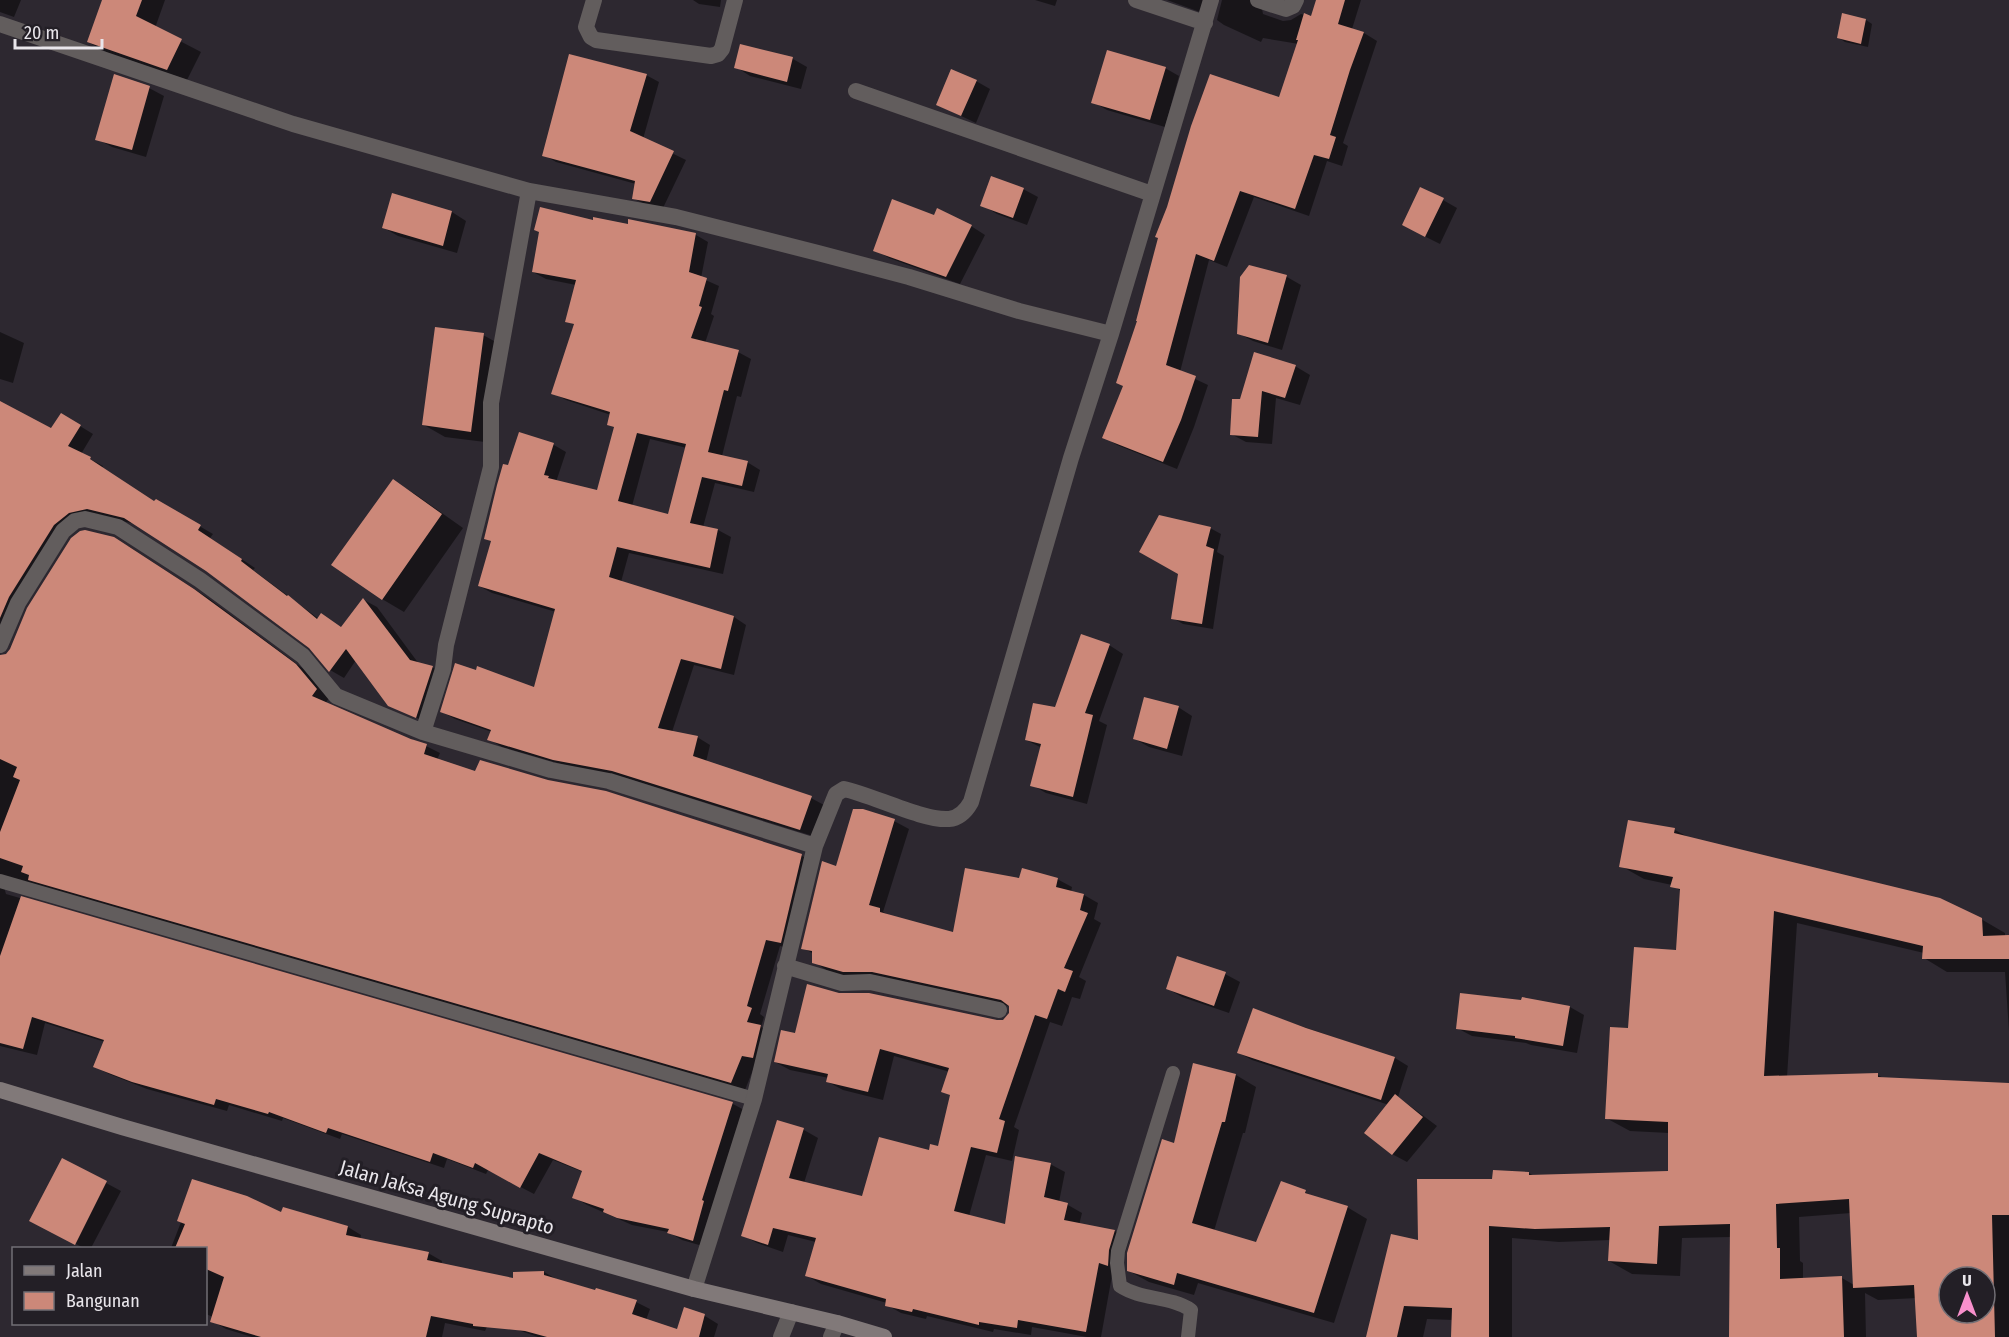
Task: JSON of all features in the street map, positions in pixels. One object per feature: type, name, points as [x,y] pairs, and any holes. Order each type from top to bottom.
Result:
[{"type":"main road","name":"Jalan Jaksa Agung Suprapto","points":[[0,1090],[133,1131],[694,1289],[791,1312],[834,1330],[885,1337]]},
{"type":"street","points":[[594,0],[586,27],[591,37],[596,40],[714,56],[722,49],[735,0]]},
{"type":"street","points":[[1136,0],[1205,23]]},
{"type":"street","points":[[694,1289],[754,1099],[815,846],[833,800],[844,789],[931,817],[950,819],[964,813],[971,802],[1068,469],[1211,0]]},
{"type":"street","points":[[1258,0],[1286,9],[1291,8],[1296,0]]},
{"type":"street","points":[[0,24],[293,124],[529,191],[698,223],[887,271],[1019,311],[1111,334]]},
{"type":"street","points":[[856,91],[1152,194]]},
{"type":"street","points":[[423,732],[443,669],[446,645],[491,467],[491,403],[529,191]]},
{"type":"street","points":[[0,645],[18,603],[63,531],[75,521],[85,519],[118,527],[200,580],[303,656],[336,696],[423,732],[551,770],[609,782],[815,846]]},
{"type":"street","points":[[785,966],[842,983],[870,982],[999,1010]]},
{"type":"street","points":[[781,1337],[791,1312]]},
{"type":"lane","points":[[0,881],[754,1099]]},
{"type":"lane","points":[[1173,1073],[1118,1251],[1117,1263],[1120,1286],[1129,1292],[1182,1304],[1191,1310],[1188,1337]]},
{"type":"building","points":[[102,0],[142,0],[136,16],[182,39],[167,70],[87,42]]},
{"type":"building","points":[[1316,0],[1345,0],[1338,24],[1364,32],[1330,135],[1336,137],[1329,159],[1314,155],[1295,209],[1240,191],[1214,261],[1196,254],[1166,365],[1196,376],[1163,462],[1102,438],[1123,386],[1116,383],[1137,321],[1158,238],[1155,237],[1210,74],[1279,97],[1298,40],[1296,40],[1304,13],[1311,16]]},
{"type":"building","points":[[1842,13],[1866,19],[1861,44],[1837,38]]},
{"type":"building","points":[[740,44],[793,57],[787,82],[734,68]]},
{"type":"building","points":[[1107,50],[1166,67],[1150,120],[1091,103]]},
{"type":"building","points":[[569,54],[647,74],[630,131],[674,151],[650,202],[632,199],[635,181],[542,156]]},
{"type":"building","points":[[951,69],[977,80],[961,116],[936,105]]},
{"type":"building","points":[[114,74],[150,86],[132,150],[95,140]]},
{"type":"building","points":[[991,176],[1024,188],[1013,218],[980,206]]},
{"type":"building","points":[[1420,187],[1444,198],[1425,237],[1402,225]]},
{"type":"building","points":[[392,193],[452,211],[443,246],[382,228]]},
{"type":"building","points":[[892,199],[934,215],[937,208],[972,225],[946,277],[873,251]]},
{"type":"building","points":[[540,207],[593,220],[593,217],[628,224],[628,219],[696,233],[689,272],[707,278],[699,306],[702,307],[691,338],[739,350],[728,391],[724,390],[708,452],[748,461],[742,486],[702,477],[690,523],[718,529],[710,568],[617,547],[609,577],[734,616],[721,669],[681,659],[658,728],[698,736],[693,756],[812,796],[800,830],[612,771],[553,760],[487,740],[491,730],[440,712],[455,663],[476,670],[477,666],[534,687],[555,609],[478,586],[491,541],[484,539],[497,485],[503,464],[508,465],[519,432],[554,443],[544,475],[549,476],[548,478],[597,490],[614,427],[607,425],[610,412],[551,394],[574,324],[565,322],[576,280],[532,272],[539,232],[534,230]],"holes":[[[637,433],[686,444],[668,514],[618,501]]]},
{"type":"building","points":[[1249,265],[1287,275],[1268,343],[1237,334],[1240,277]]},
{"type":"building","points":[[435,327],[484,333],[471,432],[422,425]]},
{"type":"building","points":[[1254,352],[1296,365],[1285,398],[1262,391],[1258,437],[1230,435],[1232,399],[1240,399]]},
{"type":"building","points":[[0,401],[51,428],[61,413],[81,425],[68,446],[91,457],[90,459],[154,501],[156,499],[201,525],[198,530],[242,559],[241,561],[317,619],[321,613],[341,627],[363,598],[410,660],[433,666],[416,718],[388,706],[346,649],[329,672],[309,648],[206,571],[124,518],[87,509],[69,513],[54,525],[9,597],[0,618]]},
{"type":"building","points":[[393,479],[442,514],[382,600],[331,565]]},
{"type":"building","points":[[1159,515],[1211,527],[1206,546],[1214,549],[1202,624],[1171,619],[1178,574],[1139,552]]},
{"type":"building","points":[[85,530],[114,537],[194,589],[296,664],[317,689],[312,696],[427,744],[424,754],[475,771],[480,760],[548,780],[606,791],[802,854],[781,943],[766,940],[747,1006],[752,1008],[747,1022],[761,1025],[753,1058],[742,1056],[731,1083],[28,880],[29,875],[21,872],[23,866],[0,858],[0,832],[20,780],[13,777],[17,767],[0,759],[0,655],[6,654],[10,649],[27,608],[71,538]]},
{"type":"building","points":[[1081,634],[1110,644],[1085,713],[1093,715],[1073,797],[1030,786],[1041,744],[1025,740],[1033,703],[1055,707]]},
{"type":"building","points":[[1144,697],[1179,706],[1167,749],[1133,739]]},
{"type":"building","points":[[853,809],[863,809],[895,819],[869,905],[880,908],[880,912],[953,932],[965,868],[1019,878],[1022,868],[1058,878],[1056,887],[1084,894],[1080,910],[1088,913],[1064,968],[1073,971],[1065,992],[1058,989],[1047,1019],[1035,1015],[999,1119],[1005,1121],[997,1153],[971,1147],[954,1211],[1005,1224],[1015,1156],[1051,1163],[1044,1197],[1068,1203],[1064,1220],[1115,1230],[1109,1250],[1108,1266],[1099,1263],[1086,1332],[1018,1320],[1017,1328],[979,1322],[979,1325],[913,1309],[912,1312],[885,1306],[886,1299],[805,1276],[816,1238],[773,1228],[768,1245],[741,1236],[777,1120],[804,1128],[789,1178],[862,1196],[879,1137],[929,1150],[930,1144],[938,1146],[950,1095],[941,1092],[949,1068],[880,1049],[868,1092],[826,1082],[828,1074],[774,1062],[781,1030],[795,1033],[807,984],[839,993],[869,993],[997,1020],[1003,1020],[1009,1013],[1009,1006],[1001,1000],[872,972],[843,972],[812,963],[812,951],[801,949],[822,861],[836,866]]},
{"type":"building","points":[[1628,820],[1675,828],[1674,833],[1940,898],[1982,918],[1983,936],[2009,935],[2009,959],[1922,959],[1923,946],[1774,911],[1764,1076],[1878,1073],[1878,1077],[2009,1083],[2009,1215],[1992,1215],[1993,1265],[1937,1265],[1937,1325],[1995,1325],[1995,1337],[1917,1337],[1914,1285],[1853,1288],[1849,1199],[1776,1204],[1780,1279],[1842,1276],[1844,1337],[1729,1337],[1730,1224],[1659,1226],[1657,1264],[1608,1261],[1610,1227],[1535,1229],[1489,1226],[1489,1337],[1451,1337],[1452,1308],[1404,1306],[1397,1337],[1366,1337],[1391,1234],[1418,1240],[1417,1179],[1492,1179],[1493,1170],[1529,1172],[1529,1175],[1668,1171],[1668,1122],[1605,1119],[1610,1027],[1628,1028],[1634,947],[1676,950],[1680,889],[1670,887],[1673,877],[1619,867]]},
{"type":"building","points":[[21,896],[733,1102],[702,1200],[704,1201],[693,1241],[667,1233],[669,1229],[617,1218],[603,1212],[604,1209],[572,1198],[582,1171],[539,1153],[520,1188],[475,1163],[473,1168],[433,1153],[430,1162],[328,1128],[326,1133],[269,1112],[268,1114],[216,1099],[214,1105],[132,1082],[93,1067],[104,1040],[32,1017],[23,1049],[0,1043],[0,956]]},
{"type":"building","points":[[1177,956],[1226,972],[1214,1006],[1166,989]]},
{"type":"building","points":[[1460,993],[1521,1000],[1522,997],[1570,1006],[1563,1046],[1515,1038],[1515,1036],[1456,1029]]},
{"type":"building","points":[[1253,1008],[1395,1057],[1381,1100],[1237,1053]]},
{"type":"building","points":[[1193,1063],[1236,1074],[1225,1122],[1222,1122],[1192,1223],[1256,1242],[1281,1181],[1306,1190],[1305,1193],[1348,1206],[1314,1313],[1177,1273],[1174,1285],[1127,1271],[1127,1253],[1162,1139],[1174,1143]]},
{"type":"building","points":[[1395,1094],[1423,1117],[1392,1155],[1364,1133]]},
{"type":"building","points":[[62,1158],[107,1181],[75,1245],[29,1221]]},
{"type":"building","points":[[192,1179],[247,1196],[281,1212],[283,1207],[348,1226],[346,1235],[429,1252],[427,1260],[513,1278],[513,1272],[544,1271],[544,1275],[637,1300],[632,1314],[677,1329],[684,1307],[705,1314],[699,1337],[547,1337],[525,1331],[473,1326],[473,1324],[431,1316],[426,1337],[261,1337],[210,1322],[224,1277],[207,1269],[207,1247],[175,1247],[185,1224],[177,1221]]}]
